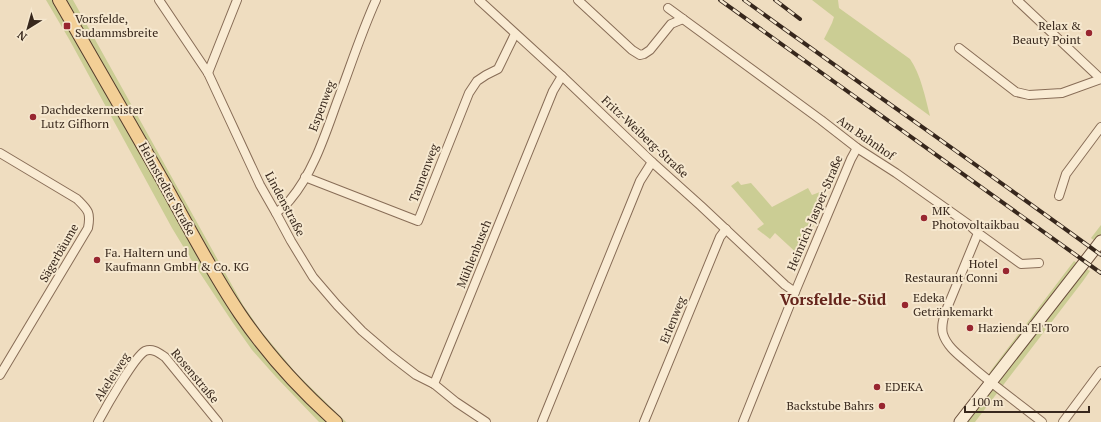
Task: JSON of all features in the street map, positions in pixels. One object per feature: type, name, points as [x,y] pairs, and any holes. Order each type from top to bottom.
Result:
[{"type":"main road","name":"Helmstedter Straße","points":[[59,0],[213,270],[241,316],[290,377],[336,422]]},
{"type":"main road","points":[[960,422],[1101,241]]},
{"type":"street","name":"Lindenstraße","points":[[159,0],[208,73],[260,185],[313,277],[337,305],[390,355],[416,375],[434,384]]},
{"type":"street","points":[[208,73],[237,0]]},
{"type":"street","name":"Espenweg","points":[[276,213],[290,200],[305,177],[328,128],[367,20],[376,0]]},
{"type":"street","name":"Fritz-Weiberg-Straße","points":[[479,0],[785,285],[795,292]]},
{"type":"street","points":[[578,0],[632,50],[640,54],[644,54],[650,50],[671,24],[684,20]]},
{"type":"street","points":[[959,48],[1016,92],[1030,95],[1062,93],[1101,79],[1017,0]]},
{"type":"street","name":"Am Bahnhof","points":[[668,8],[857,148],[896,173],[1021,264],[1039,263]]},
{"type":"street","name":"Tannenweg","points":[[305,177],[418,221],[469,93],[478,81],[498,69],[515,34]]},
{"type":"street","name":"Mühlenbusch","points":[[434,384],[553,91],[562,76]]},
{"type":"street","points":[[1059,196],[1066,174],[1101,127]]},
{"type":"street","name":"Heinrich-Jasper-Straße","points":[[743,422],[795,292],[857,148]]},
{"type":"street","name":"Sägerbäume","points":[[0,153],[77,199],[87,208],[90,218],[88,228],[0,375]]},
{"type":"street","points":[[542,422],[640,181],[652,162]]},
{"type":"street","name":"Erlenweg","points":[[644,422],[720,237],[726,229]]},
{"type":"street","points":[[978,233],[944,313],[942,324],[943,334],[947,343],[957,353],[991,383],[1042,422]]},
{"type":"street","name":"Akeleiweg","points":[[98,422],[138,358],[146,351],[152,350]]},
{"type":"street","name":"Rosenstraße","points":[[152,350],[165,357],[218,422]]},
{"type":"street","points":[[1063,422],[1101,370]]},
{"type":"street","points":[[434,384],[456,402],[486,422]]},
{"type":"green space","points":[[46,0],[73,0],[243,305],[261,331],[296,373],[346,422],[319,422],[252,350],[192,261],[172,228],[69,39]]},
{"type":"green space","points":[[812,0],[838,0],[839,8],[910,59],[920,79],[930,116],[824,39],[834,17]]},
{"type":"green space","points":[[738,181],[741,185],[751,183],[772,207],[808,188],[812,195],[828,189],[801,257],[775,233],[770,239],[757,229],[764,224],[731,186]]},
{"type":"green space","points":[[1101,225],[1101,246],[1091,238]]},
{"type":"green space","points":[[1074,261],[1090,271],[1083,281],[975,422],[954,422],[977,393],[992,369]]},
{"type":"railway","points":[[720,0],[1101,273]]},
{"type":"railway","points":[[744,0],[1101,255]]},
{"type":"railway","points":[[775,0],[800,19]]},
{"type":"place","name":"Vorsfelde, Sudammsbreite","points":[[67,26]]},
{"type":"place","name":"Relax & Beauty Point","points":[[1089,33]]},
{"type":"place","name":"Dachdeckermeister Lutz Gifhorn","points":[[33,117]]},
{"type":"place","name":"MK Photovoltaikbau","points":[[924,218]]},
{"type":"place","name":"Fa. Haltern und Kaufmann GmbH & Co. KG","points":[[97,260]]},
{"type":"place","name":"Hotel Restaurant Conni","points":[[1006,271]]},
{"type":"place","name":"Edeka Getränkemarkt","points":[[905,305]]},
{"type":"place","name":"Hazienda El Toro","points":[[970,328]]},
{"type":"place","name":"EDEKA","points":[[877,387]]},
{"type":"place","name":"Backstube Bahrs","points":[[882,406]]},
{"type":"district","name":"Vorsfelde-Süd","points":[[833,299]]}]
